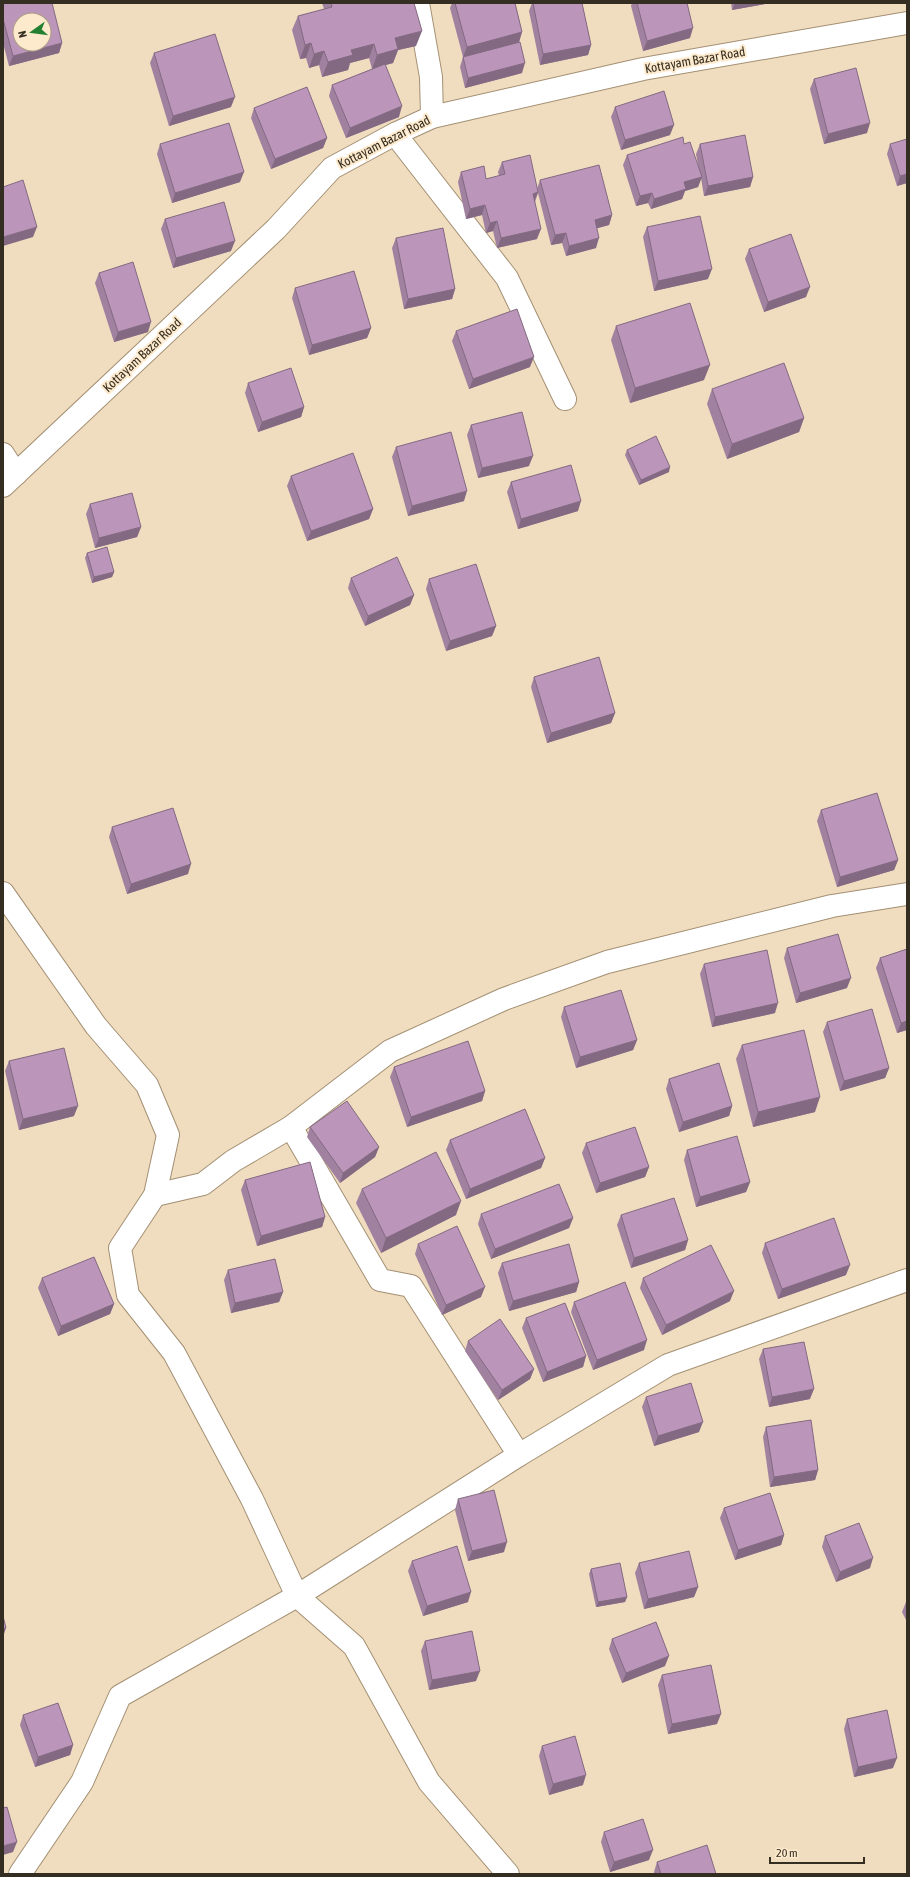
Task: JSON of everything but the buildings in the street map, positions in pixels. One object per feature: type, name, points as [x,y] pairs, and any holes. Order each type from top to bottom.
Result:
[{"type":"street","points":[[418,3],[431,77],[432,117]]},
{"type":"street","name":"Kottayam Bazar Road","points":[[9,480],[276,229],[332,168],[395,134],[432,117],[644,69],[907,23]]},
{"type":"street","points":[[395,134],[507,278],[565,399]]},
{"type":"street","points":[[3,454],[9,480]]},
{"type":"street","points":[[3,892],[96,1026],[148,1085],[168,1135],[155,1195],[120,1248],[128,1295],[174,1353],[252,1499],[297,1596],[354,1646],[429,1782],[508,1874]]},
{"type":"street","points":[[155,1195],[203,1184],[233,1161],[291,1126],[390,1051],[504,999],[607,962],[832,906],[907,894]]},
{"type":"street","points":[[291,1126],[380,1280],[411,1286],[519,1455]]},
{"type":"street","points":[[20,1874],[82,1782],[120,1696],[297,1596],[519,1455],[668,1365],[907,1280]]}]
